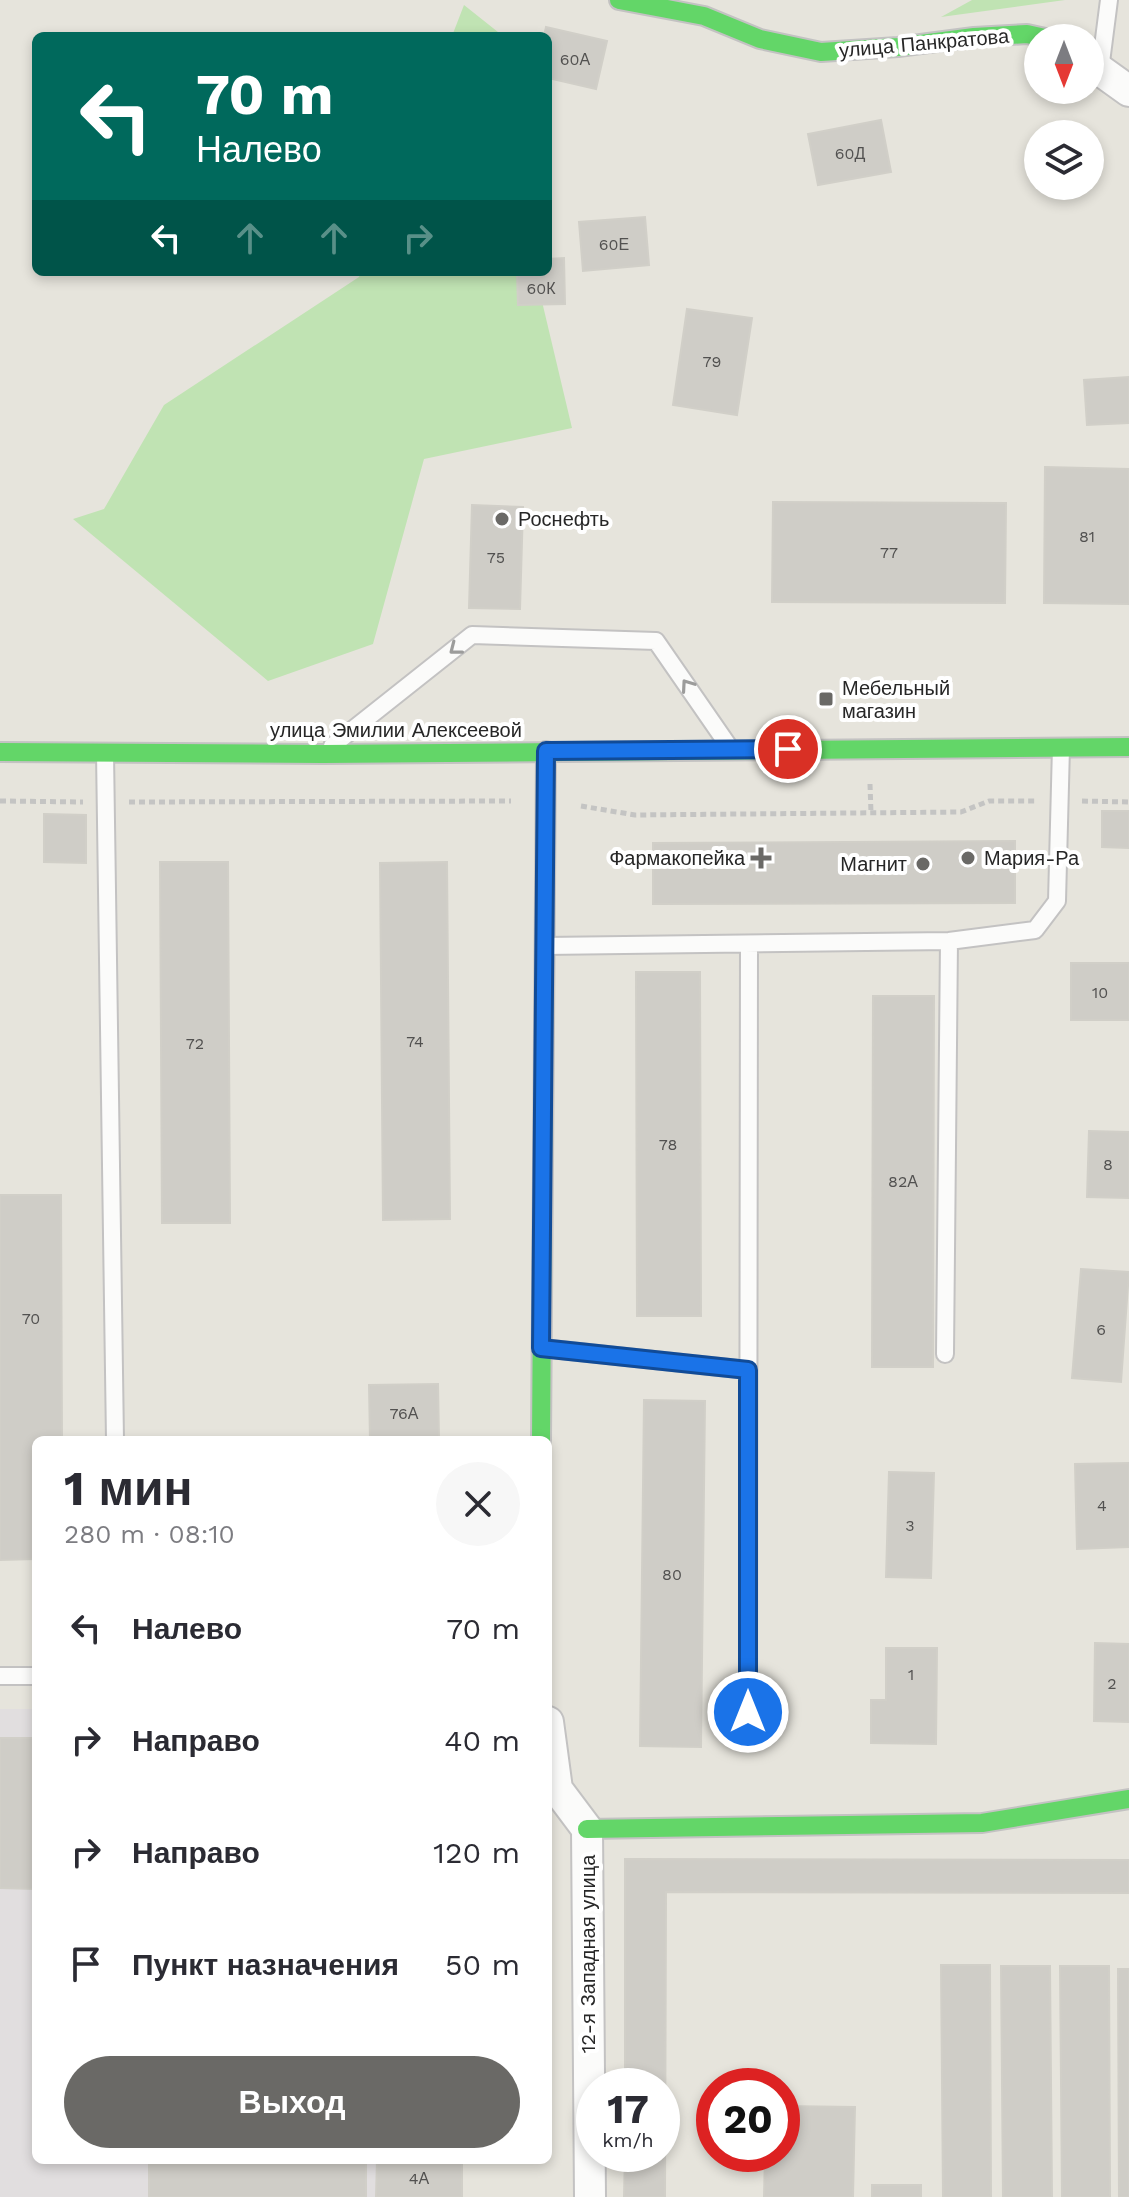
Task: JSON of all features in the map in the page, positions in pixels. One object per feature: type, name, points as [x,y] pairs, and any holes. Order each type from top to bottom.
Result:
[{"type":"street","name":"улица Панкратова","points":[[619,0],[704,16],[760,39],[821,52],[1024,34]]},
{"type":"street","points":[[1104,73],[1129,91]]},
{"type":"street","name":"улица Эмилии Алексеевой","points":[[0,752],[323,754],[1129,747]]},
{"type":"street","points":[[541,1436],[546,751]]},
{"type":"street","name":"12-я Западная улица","points":[[552,1752],[557,1789],[587,1829],[590,2197]]},
{"type":"street","points":[[587,1829],[982,1823],[1129,1799]]},
{"type":"lane","points":[[1104,24],[1109,0]]},
{"type":"lane","points":[[323,754],[472,635],[656,641],[731,749]]},
{"type":"lane","points":[[544,946],[949,941],[1035,930],[1057,901],[1062,746]]},
{"type":"lane","points":[[105,751],[115,1436]]},
{"type":"lane","points":[[945,1354],[949,941]]},
{"type":"lane","points":[[748,1712],[749,944]]},
{"type":"lane","points":[[541,1348],[748,1370]]},
{"type":"lane","points":[[0,1676],[32,1676]]},
{"type":"path","points":[[870,783],[871,813]]},
{"type":"path","points":[[1060,801],[1129,802]]},
{"type":"shaded area","points":[[0,1709],[32,1709],[32,2164],[444,2164],[444,2197],[0,2197]]},
{"type":"green space","points":[[972,0],[1065,0],[941,17]]},
{"type":"green space","points":[[464,5],[498,32],[454,32]]},
{"type":"green space","points":[[536,276],[572,428],[424,459],[373,644],[268,681],[73,519],[104,509],[164,405],[359,277]]},
{"type":"building","points":[[546,27],[607,41],[596,89],[552,79],[552,32],[545,32]]},
{"type":"building","points":[[881,120],[891,172],[818,185],[808,134]]},
{"type":"building","points":[[645,217],[649,265],[583,271],[579,222]]},
{"type":"building","points":[[564,258],[565,304],[518,305],[517,276],[552,276],[552,259]]},
{"type":"building","points":[[687,309],[752,318],[737,415],[673,405]]},
{"type":"building","points":[[1129,377],[1129,423],[1087,425],[1084,380]]},
{"type":"building","points":[[1045,467],[1129,469],[1129,604],[1044,603]]},
{"type":"building","points":[[773,502],[1006,503],[1005,603],[772,602]]},
{"type":"building","points":[[472,505],[523,507],[520,609],[469,608]]},
{"type":"building","points":[[1102,811],[1129,811],[1129,848],[1102,847]]},
{"type":"building","points":[[44,814],[86,815],[86,863],[44,862]]},
{"type":"building","points":[[1015,841],[1015,903],[653,904],[653,843]]},
{"type":"building","points":[[160,862],[228,862],[230,1223],[162,1223]]},
{"type":"building","points":[[447,862],[450,1219],[383,1220],[380,863]]},
{"type":"building","points":[[1071,963],[1129,963],[1129,1020],[1071,1020]]},
{"type":"building","points":[[636,972],[700,972],[701,1316],[637,1316]]},
{"type":"building","points":[[873,996],[934,996],[933,1367],[872,1367]]},
{"type":"building","points":[[1089,1131],[1129,1132],[1129,1198],[1087,1197]]},
{"type":"building","points":[[0,1195],[61,1195],[62,1436],[32,1436],[32,1559],[0,1560]]},
{"type":"building","points":[[1081,1269],[1129,1272],[1121,1382],[1072,1378]]},
{"type":"building","points":[[438,1384],[439,1436],[370,1436],[369,1385]]},
{"type":"building","points":[[644,1400],[705,1401],[701,1747],[640,1746]]},
{"type":"building","points":[[1129,1463],[1129,1547],[1077,1549],[1075,1464]]},
{"type":"building","points":[[889,1472],[934,1473],[931,1578],[886,1577]]},
{"type":"building","points":[[1095,1643],[1129,1644],[1129,1722],[1094,1721]]},
{"type":"building","points":[[886,1648],[937,1648],[936,1744],[871,1743],[871,1700],[886,1700]]},
{"type":"building","points":[[0,1738],[32,1738],[32,1889],[0,1888]]},
{"type":"building","points":[[625,1859],[1129,1860],[1129,1893],[666,1892],[665,2068],[625,2068]]},
{"type":"building","points":[[941,1965],[990,1965],[991,2197],[943,2197]]},
{"type":"building","points":[[1001,1966],[1050,1966],[1052,2197],[1003,2197]]},
{"type":"building","points":[[1060,1966],[1109,1966],[1110,2197],[1062,2197]]},
{"type":"building","points":[[1118,1969],[1129,1969],[1129,2197],[1119,2197]]},
{"type":"building","points":[[800,2106],[855,2107],[853,2197],[764,2197],[765,2172],[800,2172]]},
{"type":"building","points":[[149,2164],[366,2164],[366,2197],[149,2197]]},
{"type":"building","points":[[377,2164],[462,2164],[462,2197],[376,2197]]},
{"type":"building","points":[[625,2172],[665,2172],[665,2197],[624,2197]]},
{"type":"building","points":[[872,2185],[921,2185],[921,2197],[872,2197]]},
{"type":"traffic: fast","points":[[619,0],[704,16],[760,39],[821,52],[1024,34]]},
{"type":"traffic: fast","points":[[0,752],[323,754],[1129,747]]},
{"type":"traffic: fast","points":[[541,1436],[546,751]]},
{"type":"traffic: fast","points":[[587,1829],[982,1823],[1129,1799]]},
{"type":"place","name":"Роснефть","points":[[502,519]]},
{"type":"place","name":"Мебельный магазин","points":[[826,699]]},
{"type":"place","name":"Фармакопейка","points":[[761,858]]},
{"type":"place","name":"Мария-Ра","points":[[968,858]]},
{"type":"place","name":"Магнит","points":[[923,864]]},
{"type":"route","points":[[748,1712],[748,1370],[541,1348],[546,751],[788,749]]}]
